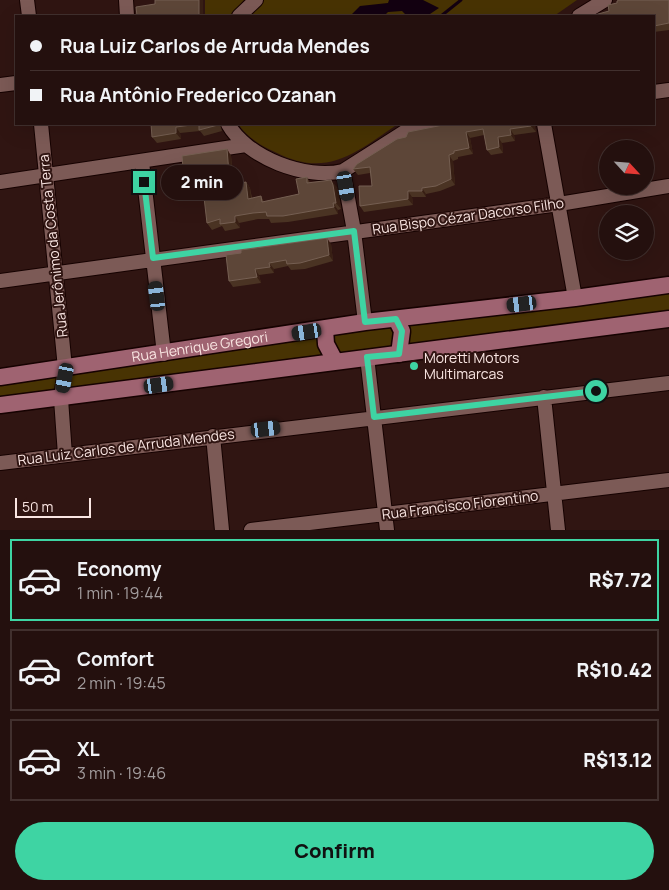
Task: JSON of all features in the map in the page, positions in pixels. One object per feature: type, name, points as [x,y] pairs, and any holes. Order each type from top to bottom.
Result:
[{"type":"main road","name":"Rua Henrique Gregori","points":[[0,377],[164,354],[365,322],[575,298],[669,284]]},
{"type":"main road","points":[[0,406],[335,360],[399,354],[669,318]]},
{"type":"main road","points":[[396,319],[402,331],[399,354]]},
{"type":"main road","points":[[325,329],[326,344],[335,360]]},
{"type":"street","points":[[27,0],[28,15]]},
{"type":"street","points":[[126,0],[127,15]]},
{"type":"street","points":[[240,15],[256,0]]},
{"type":"street","points":[[581,15],[606,0]]},
{"type":"street","points":[[0,85],[15,83]]},
{"type":"street","points":[[655,92],[669,90]]},
{"type":"street","name":"Rua Jerônimo da Costa Terra","points":[[41,125],[65,368],[61,399],[65,455]]},
{"type":"street","points":[[229,125],[235,136],[246,145],[290,168],[309,173],[333,174],[343,171],[413,126],[428,125]]},
{"type":"street","points":[[544,125],[575,298]]},
{"type":"street","points":[[0,182],[246,145]]},
{"type":"street","points":[[142,162],[164,354]]},
{"type":"street","points":[[343,171],[354,231],[365,322]]},
{"type":"street","name":"Rua Bispo Cézar Dacorso Filho","points":[[0,281],[153,258],[559,204],[669,186]]},
{"type":"street","points":[[367,357],[387,530]]},
{"type":"street","name":"Rua Luiz Carlos de Arruda Mendes","points":[[0,463],[213,436],[669,383]]},
{"type":"street","points":[[544,397],[558,530]]},
{"type":"street","points":[[213,436],[222,530]]},
{"type":"street","name":"Rua Francisco Fiorentino","points":[[251,530],[669,480]]},
{"type":"shaded area","points":[[205,0],[244,0],[231,15],[205,15]]},
{"type":"shaded area","points":[[262,0],[577,0],[555,15],[243,15]]},
{"type":"shaded area","points":[[389,0],[423,0],[439,8],[428,15],[406,15],[402,11],[388,12],[385,15],[351,15],[360,6],[388,3]]},
{"type":"shaded area","points":[[239,125],[396,125],[354,153],[325,163],[293,160],[255,141]]},
{"type":"shaded area","points":[[669,288],[669,312],[0,399],[0,374]]},
{"type":"building","points":[[155,0],[199,0],[199,15],[137,15],[136,7],[155,4]]},
{"type":"building","points":[[669,0],[669,23],[655,26],[655,15],[595,15],[609,11],[608,5],[617,3],[617,1]]},
{"type":"building","points":[[151,125],[191,125],[176,127],[176,133],[152,137]]},
{"type":"building","points":[[199,125],[218,125],[199,130]]},
{"type":"building","points":[[443,125],[531,125],[510,129],[511,135],[498,137],[499,147],[487,150],[483,129],[466,132],[469,148],[454,151],[454,153],[449,155],[451,179],[436,186],[422,188],[422,191],[408,191],[408,199],[360,206],[359,186],[372,186],[370,167],[353,169],[357,164],[397,139],[406,137],[408,132]]},
{"type":"building","points":[[227,149],[230,185],[246,182],[248,199],[261,196],[262,202],[299,194],[296,179],[307,177],[307,183],[331,180],[336,203],[333,203],[334,207],[283,216],[267,216],[266,212],[253,213],[235,216],[235,222],[220,224],[220,219],[207,223],[203,189],[185,191],[182,156]]},
{"type":"building","points":[[327,238],[329,255],[300,263],[287,264],[286,260],[269,263],[270,267],[255,269],[257,277],[229,281],[226,255],[241,253],[241,250]]},
{"type":"waterway","points":[[442,15],[461,0]]},
{"type":"place","name":"Moretti Motors Multimarcas","points":[[414,366]]},
{"type":"route","points":[[144,182],[153,258],[354,231],[365,322],[396,319],[402,331],[399,354],[367,357],[374,417],[596,391]]}]
